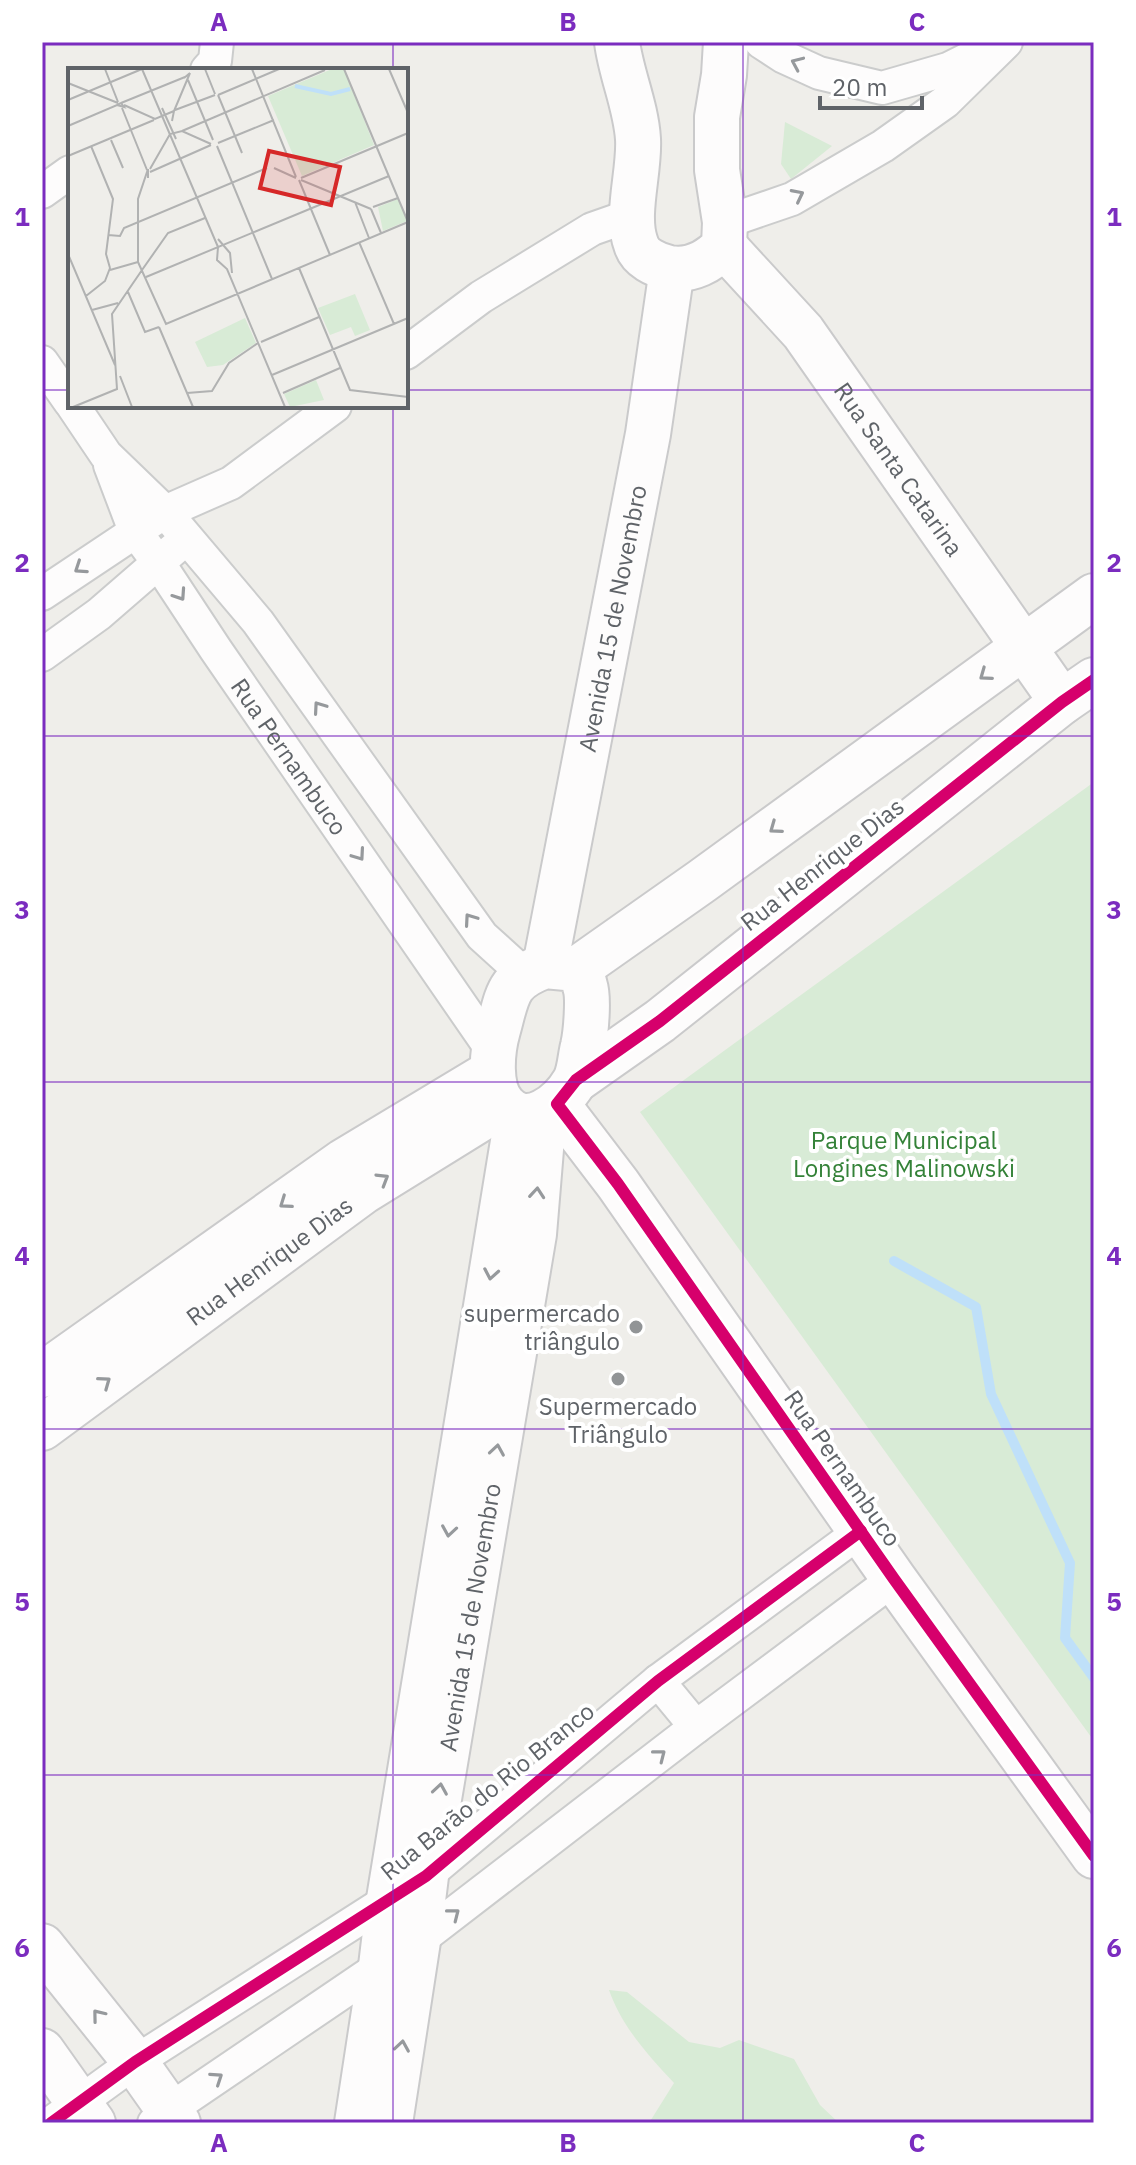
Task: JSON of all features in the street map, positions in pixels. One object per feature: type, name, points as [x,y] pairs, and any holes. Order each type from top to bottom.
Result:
[{"type":"main road","points":[[583,42],[620,57],[638,138],[632,215],[636,246],[651,262],[672,269],[694,267],[712,259],[724,234],[717,170],[717,117],[726,42]]},
{"type":"main road","name":"Rua Santa Catarina","points":[[724,234],[803,332],[1023,647],[1078,691]]},
{"type":"main road","name":"Avenida 15 de Novembro","points":[[549,970],[648,434],[672,269]]},
{"type":"main road","points":[[549,970],[690,890],[1094,596]]},
{"type":"main road","name":"Rua Henrique Dias","points":[[42,1428],[364,1191],[526,1091],[660,1021],[1078,691]]},
{"type":"main road","name":"Avenida 15 de Novembro","points":[[357,2123],[389,1899],[526,1091],[585,1034],[586,987],[549,970]]},
{"type":"main road","name":"Avenida 15 de Novembro","points":[[390,2123],[426,1876],[534,1234],[526,1091],[508,993],[549,970]]},
{"type":"main road","name":"Rua Henrique Dias","points":[[42,1375],[344,1161],[526,1091]]},
{"type":"main road","name":"Rua Pernambuco","points":[[526,1091],[618,1184],[894,1579],[1094,1856]]},
{"type":"main road","points":[[42,1946],[135,2062],[167,2119]]},
{"type":"main road","points":[[42,2051],[74,2116]]},
{"type":"street","points":[[209,68],[215,61],[217,42]]},
{"type":"street","points":[[761,42],[819,73],[882,88],[948,69],[1004,42]]},
{"type":"street","points":[[724,234],[883,146],[945,102],[1004,42]]},
{"type":"street","points":[[42,192],[68,173]]},
{"type":"street","points":[[408,352],[481,297],[592,229],[632,215]]},
{"type":"street","name":"Rua Pernambuco","points":[[42,362],[68,400]]},
{"type":"street","name":"Rua Pernambuco","points":[[74,408],[106,455],[165,512],[258,622],[482,936],[549,970]]},
{"type":"street","points":[[42,594],[165,512],[231,483],[332,408]]},
{"type":"street","name":"Rua Pernambuco","points":[[106,455],[135,531],[526,1091]]},
{"type":"street","points":[[42,655],[99,614],[187,538],[231,483]]},
{"type":"street","name":"Rua Barão do Rio Branco","points":[[74,2116],[135,2062],[426,1876],[658,1681],[861,1531]]},
{"type":"street","points":[[167,2119],[418,1941],[894,1579]]},
{"type":"street","points":[[658,1681],[696,1727]]},
{"type":"green space","points":[[785,122],[832,146],[791,179],[781,164]]},
{"type":"green space","name":"Parque Municipal Longines Malinowski","points":[[1094,782],[1094,1741],[640,1112]]},
{"type":"green space","points":[[609,1990],[627,1992],[689,2042],[720,2048],[739,2040],[794,2059],[820,2105],[839,2123],[649,2123],[674,2083],[628,2028]]},
{"type":"waterway","points":[[894,1261],[976,1307],[991,1394],[1070,1563],[1065,1638],[1094,1678]]},
{"type":"cycle path","points":[[1094,680],[1062,702],[660,1021],[576,1080],[557,1104],[618,1184],[894,1579],[1094,1856]]},
{"type":"cycle path","points":[[51,2123],[135,2062],[426,1876],[658,1681],[861,1531]]},
{"type":"place","name":"supermercado triângulo","points":[[636,1327]]},
{"type":"place","name":"Supermercado Triângulo","points":[[618,1379]]}]
